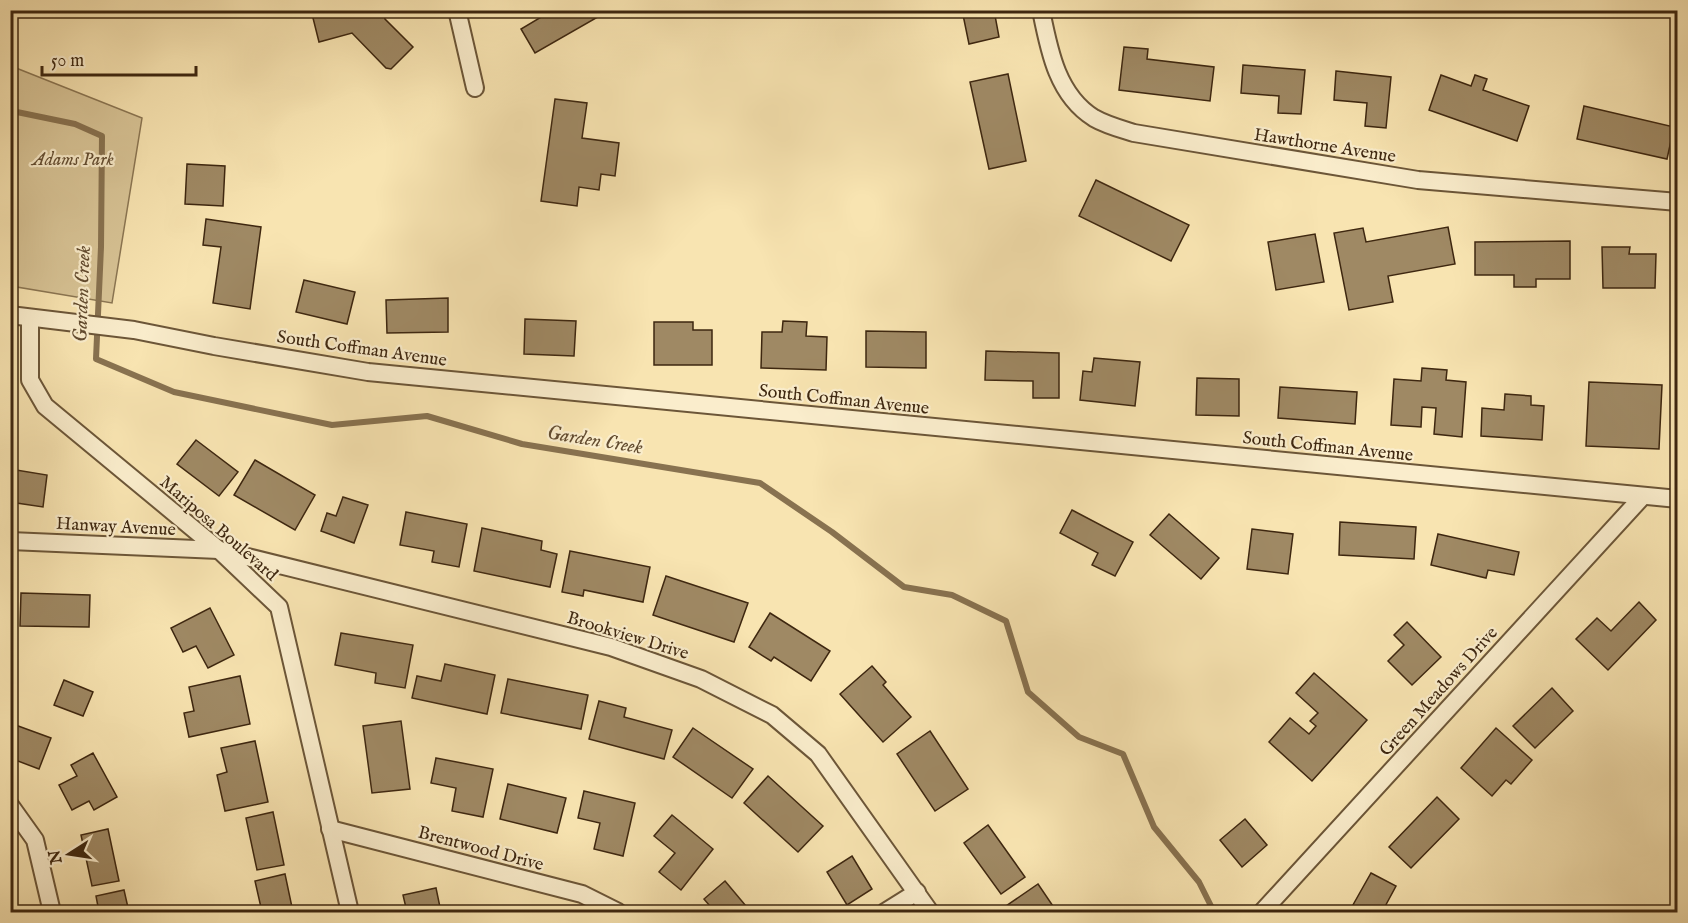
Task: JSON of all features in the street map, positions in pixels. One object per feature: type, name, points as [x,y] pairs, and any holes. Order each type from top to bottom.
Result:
[{"type":"street","points":[[457,10],[475,88]]},
{"type":"street","name":"Hawthorne Avenue","points":[[1041,10],[1056,68],[1073,100],[1094,118],[1134,133],[1418,180],[1677,202]]},
{"type":"street","name":"South Coffman Avenue","points":[[10,315],[134,330],[368,372],[1677,499]]},
{"type":"street","name":"Mariposa Boulevard","points":[[30,319],[30,380],[45,406],[219,550],[279,607],[350,912]]},
{"type":"street","name":"Green Meadows Drive","points":[[1264,910],[1643,496]]},
{"type":"street","name":"Hanway Avenue","points":[[10,541],[219,550]]},
{"type":"street","name":"Brookview Drive","points":[[219,550],[611,647],[701,679],[772,715],[818,754],[930,912]]},
{"type":"street","points":[[10,805],[35,840],[52,912]]},
{"type":"street","name":"Brentwood Drive","points":[[330,829],[582,894],[618,912]]},
{"type":"street","points":[[885,912],[916,892]]},
{"type":"green space","name":"Adams Park","points":[[11,66],[142,118],[112,303],[11,286]]},
{"type":"building","points":[[311,10],[383,10],[385,19],[413,47],[391,69],[386,68],[352,33],[319,42]]},
{"type":"building","points":[[540,10],[610,10],[535,53],[521,29],[543,16]]},
{"type":"building","points":[[962,10],[994,10],[999,37],[969,44]]},
{"type":"building","points":[[1124,47],[1148,49],[1147,59],[1214,67],[1210,101],[1119,90]]},
{"type":"building","points":[[1243,65],[1305,70],[1301,114],[1278,113],[1279,96],[1241,93]]},
{"type":"building","points":[[1336,71],[1391,77],[1386,128],[1365,126],[1367,103],[1334,100]]},
{"type":"building","points":[[1008,74],[1026,161],[989,169],[970,82]]},
{"type":"building","points":[[1441,75],[1471,86],[1475,75],[1487,79],[1483,90],[1529,106],[1517,141],[1429,110]]},
{"type":"building","points":[[555,99],[587,103],[582,138],[619,143],[615,176],[601,174],[599,190],[579,187],[577,206],[541,201]]},
{"type":"building","points":[[1584,106],[1674,127],[1667,159],[1577,139]]},
{"type":"building","points":[[187,164],[225,166],[223,206],[185,204]]},
{"type":"building","points":[[1096,180],[1189,225],[1171,261],[1079,216]]},
{"type":"building","points":[[206,219],[261,227],[250,309],[213,303],[221,247],[203,245]]},
{"type":"building","points":[[1448,227],[1455,264],[1388,276],[1393,302],[1349,310],[1334,233],[1363,228],[1366,242]]},
{"type":"building","points":[[1315,234],[1324,282],[1276,290],[1268,242]]},
{"type":"building","points":[[1570,241],[1570,279],[1536,279],[1536,287],[1514,287],[1514,275],[1475,275],[1475,242]]},
{"type":"building","points":[[1602,247],[1630,247],[1629,254],[1656,254],[1655,288],[1603,288]]},
{"type":"building","points":[[304,280],[355,292],[347,324],[296,312]]},
{"type":"building","points":[[448,298],[448,332],[387,333],[386,300]]},
{"type":"building","points":[[525,319],[576,321],[574,356],[524,354]]},
{"type":"building","points":[[783,321],[807,322],[806,336],[827,337],[826,370],[761,368],[762,332],[782,332]]},
{"type":"building","points":[[654,322],[693,322],[693,330],[712,330],[712,365],[654,365]]},
{"type":"building","points":[[866,331],[926,332],[926,368],[866,367]]},
{"type":"building","points":[[986,351],[1059,353],[1059,398],[1033,398],[1033,381],[985,380]]},
{"type":"building","points":[[1094,358],[1140,362],[1135,406],[1080,400],[1083,371],[1092,372]]},
{"type":"building","points":[[1422,368],[1447,370],[1446,380],[1466,382],[1462,437],[1434,434],[1436,408],[1422,407],[1421,427],[1391,425],[1394,379],[1421,381]]},
{"type":"building","points":[[1197,378],[1239,379],[1239,416],[1196,415]]},
{"type":"building","points":[[1589,382],[1662,385],[1659,449],[1586,446]]},
{"type":"building","points":[[1280,387],[1357,392],[1355,424],[1278,418]]},
{"type":"building","points":[[1505,394],[1531,396],[1531,405],[1544,406],[1542,440],[1481,436],[1482,408],[1504,410]]},
{"type":"building","points":[[196,440],[238,472],[219,496],[177,464]]},
{"type":"building","points":[[255,460],[315,495],[295,530],[234,495]]},
{"type":"building","points":[[10,469],[47,475],[43,507],[10,502]]},
{"type":"building","points":[[343,497],[368,505],[354,543],[321,531],[327,513],[336,516]]},
{"type":"building","points":[[1072,510],[1133,542],[1115,576],[1092,565],[1098,553],[1060,533]]},
{"type":"building","points":[[406,512],[467,524],[459,567],[432,562],[434,551],[400,545]]},
{"type":"building","points":[[1169,514],[1219,558],[1201,579],[1150,535]]},
{"type":"building","points":[[1340,522],[1416,527],[1414,559],[1339,555]]},
{"type":"building","points":[[482,528],[542,541],[541,550],[557,554],[550,587],[474,571]]},
{"type":"building","points":[[1252,529],[1293,534],[1288,574],[1247,569]]},
{"type":"building","points":[[1438,534],[1519,552],[1514,575],[1488,570],[1486,578],[1431,565]]},
{"type":"building","points":[[570,551],[650,567],[643,602],[584,590],[583,596],[562,592]]},
{"type":"building","points":[[666,576],[748,603],[734,642],[653,615]]},
{"type":"building","points":[[21,593],[90,595],[89,627],[20,626]]},
{"type":"building","points":[[1639,602],[1656,620],[1608,670],[1576,639],[1597,618],[1611,631]]},
{"type":"building","points":[[210,608],[234,655],[208,668],[196,646],[183,652],[171,628]]},
{"type":"building","points":[[770,613],[830,651],[811,681],[774,657],[771,661],[749,647]]},
{"type":"building","points":[[1407,622],[1441,657],[1412,685],[1388,661],[1404,645],[1394,635]]},
{"type":"building","points":[[341,633],[413,645],[405,688],[375,683],[376,673],[335,665]]},
{"type":"building","points":[[445,664],[495,675],[487,714],[412,698],[417,676],[441,681]]},
{"type":"building","points":[[872,666],[886,682],[883,685],[911,717],[883,742],[840,694]]},
{"type":"building","points":[[1314,673],[1367,720],[1312,781],[1269,742],[1290,718],[1309,734],[1316,726],[1310,721],[1318,713],[1296,693]]},
{"type":"building","points":[[240,676],[250,724],[189,737],[184,713],[194,711],[189,687]]},
{"type":"building","points":[[508,679],[588,695],[581,729],[501,713]]},
{"type":"building","points":[[64,680],[93,692],[83,716],[54,705]]},
{"type":"building","points":[[1552,688],[1573,711],[1535,748],[1513,726]]},
{"type":"building","points":[[599,701],[626,708],[624,717],[672,730],[664,759],[589,739]]},
{"type":"building","points":[[401,721],[410,789],[372,793],[363,726]]},
{"type":"building","points":[[10,723],[51,738],[39,769],[10,758]]},
{"type":"building","points":[[693,728],[753,769],[732,798],[673,757]]},
{"type":"building","points":[[1496,728],[1532,760],[1511,784],[1506,780],[1492,796],[1461,768]]},
{"type":"building","points":[[930,731],[968,789],[935,811],[897,754]]},
{"type":"building","points":[[255,741],[268,802],[225,811],[217,775],[227,772],[221,748]]},
{"type":"building","points":[[93,753],[117,797],[94,810],[89,801],[72,810],[59,785],[77,776],[71,765]]},
{"type":"building","points":[[436,758],[493,769],[483,817],[452,811],[456,788],[431,783]]},
{"type":"building","points":[[768,776],[823,826],[798,852],[744,803]]},
{"type":"building","points":[[508,784],[566,798],[557,833],[500,819]]},
{"type":"building","points":[[584,791],[635,803],[623,856],[594,849],[600,823],[578,818]]},
{"type":"building","points":[[1437,797],[1459,819],[1411,868],[1389,847]]},
{"type":"building","points":[[273,812],[284,865],[257,870],[246,818]]},
{"type":"building","points":[[672,815],[713,849],[681,890],[659,872],[675,853],[654,836]]},
{"type":"building","points":[[1245,819],[1267,845],[1242,867],[1220,840]]},
{"type":"building","points":[[988,825],[1025,877],[1001,894],[964,843]]},
{"type":"building","points":[[108,829],[119,881],[92,886],[81,835]]},
{"type":"building","points":[[852,856],[872,889],[847,905],[827,872]]},
{"type":"building","points":[[1371,873],[1396,886],[1382,912],[1349,912]]},
{"type":"building","points":[[285,874],[293,912],[262,912],[255,881]]},
{"type":"building","points":[[725,881],[751,912],[715,912],[704,899]]},
{"type":"building","points":[[1038,884],[1057,912],[1010,912],[1006,906]]},
{"type":"building","points":[[436,888],[441,912],[407,912],[403,895]]},
{"type":"building","points":[[124,890],[129,912],[99,912],[96,896]]},
{"type":"waterway","name":"Garden Creek","points":[[10,112],[75,124],[102,136],[101,247],[96,359],[174,392],[332,425],[427,416],[522,444],[760,483],[832,532],[904,587],[952,595],[1006,621],[1028,692],[1079,737],[1123,754],[1154,827],[1199,882],[1214,912]]}]
